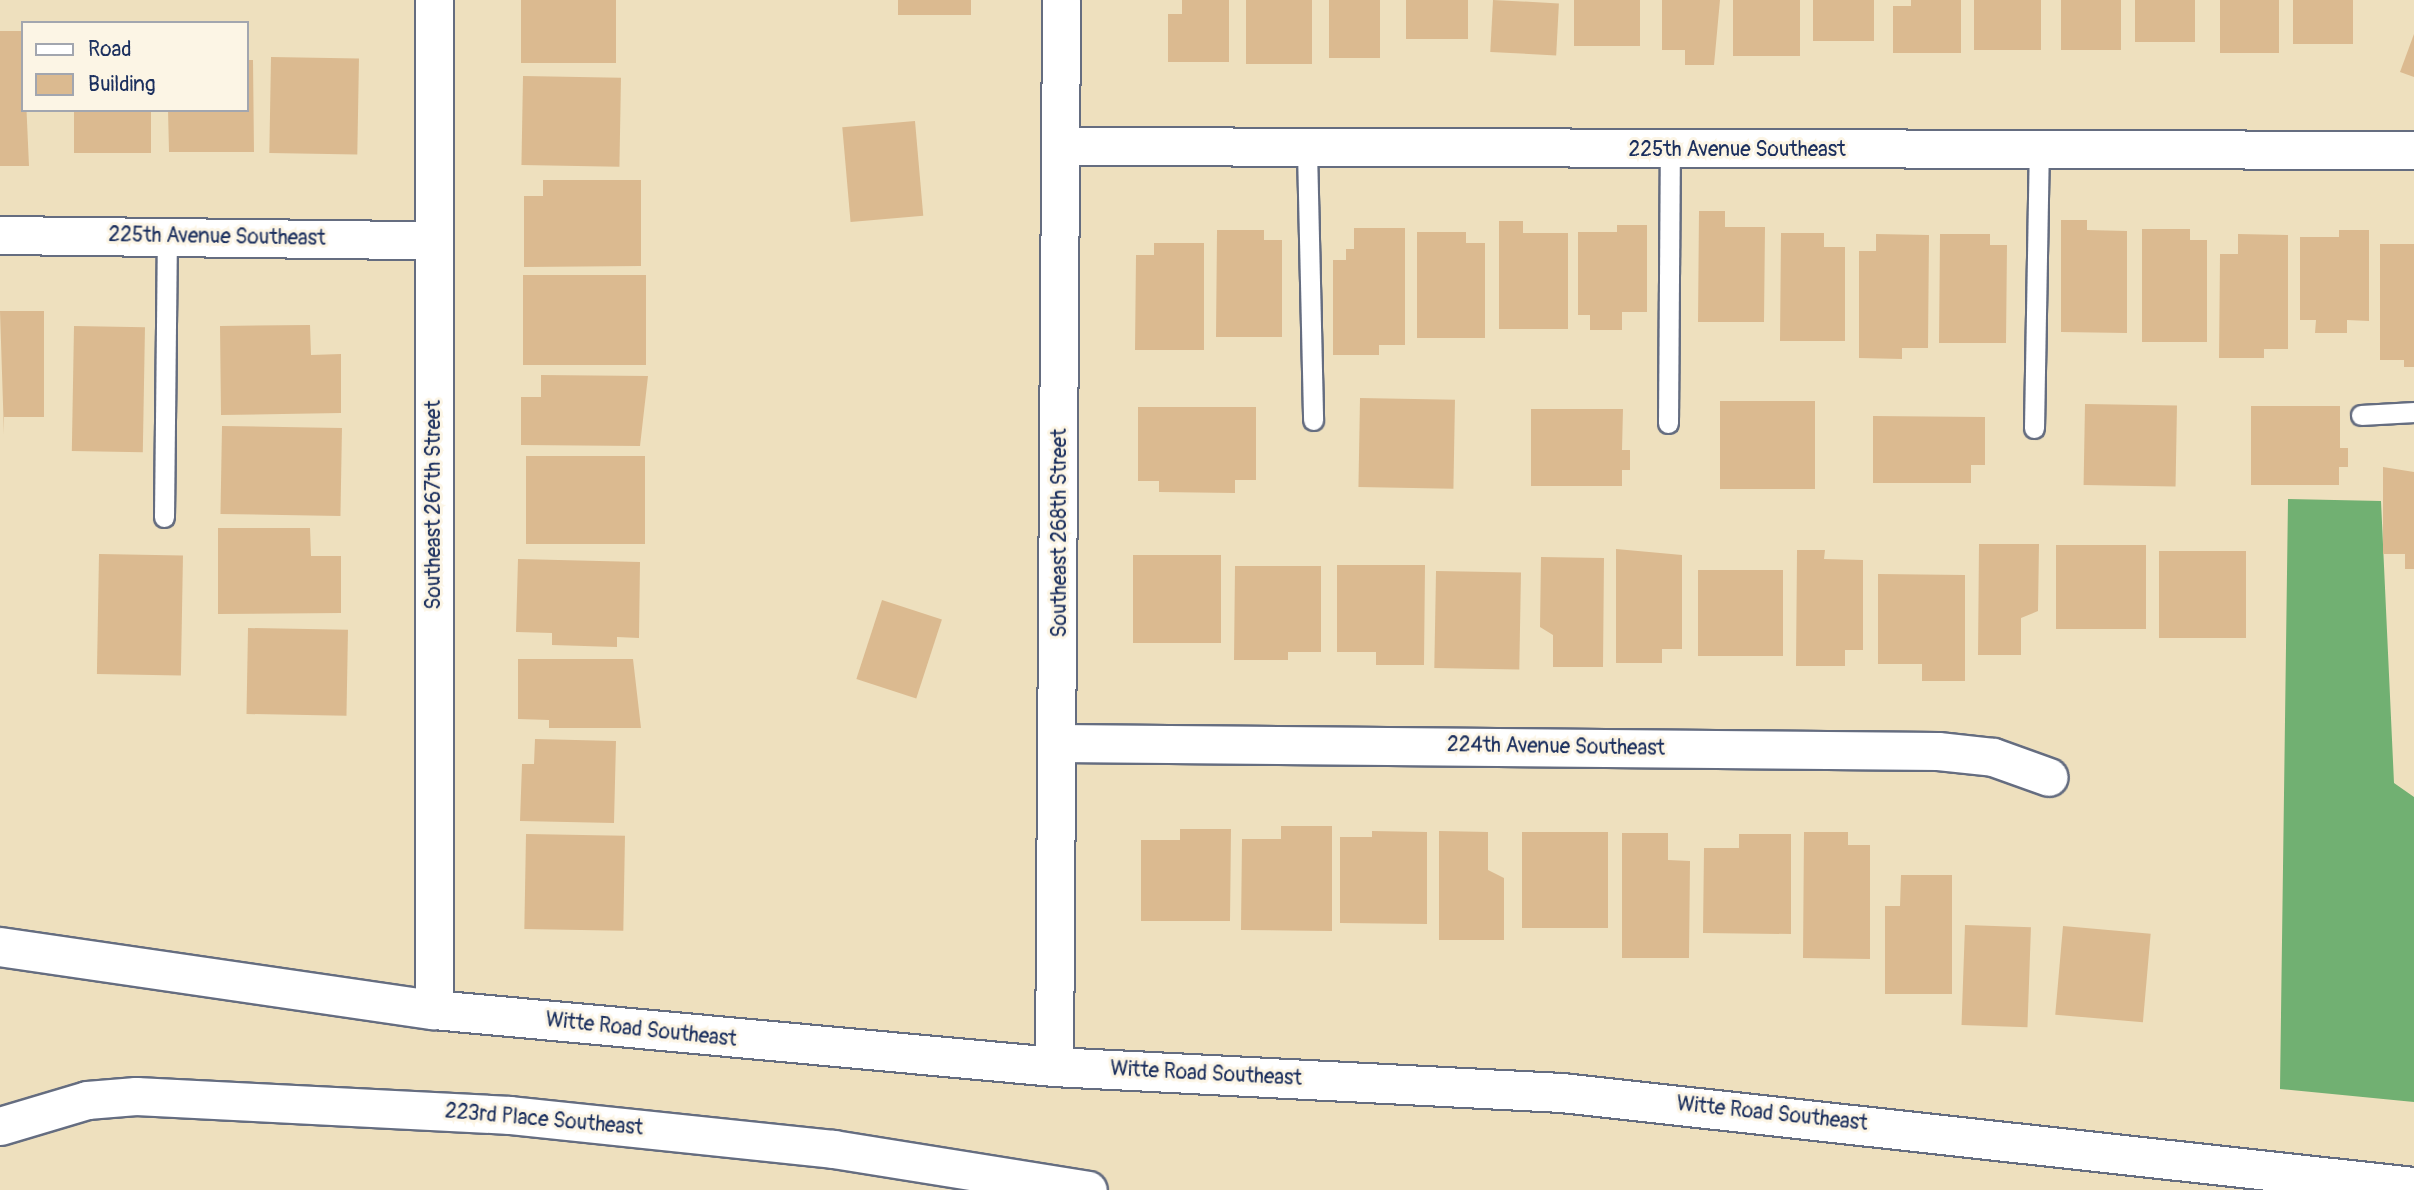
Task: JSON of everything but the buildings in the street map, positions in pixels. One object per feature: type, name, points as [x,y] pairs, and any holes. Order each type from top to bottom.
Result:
[{"type":"street","name":"Southeast 267th Street","points":[[434,0],[434,1010]]},
{"type":"street","name":"Southeast 268th Street","points":[[1054,1067],[1059,743],[1060,0]]},
{"type":"street","name":"225th Avenue Southeast","points":[[1061,146],[1307,150],[2414,150]]},
{"type":"street","name":"225th Avenue Southeast","points":[[0,234],[434,240]]},
{"type":"street","name":"224th Avenue Southeast","points":[[1059,743],[1938,751],[1993,757],[2049,777]]},
{"type":"street","name":"Witte Road Southeast","points":[[0,947],[434,1010],[1054,1067],[1562,1093],[2414,1186]]},
{"type":"street","name":"223rd Place Southeast","points":[[0,1126],[76,1103],[136,1096],[496,1114],[833,1149],[1088,1190]]},
{"type":"lane","points":[[1307,150],[1313,420]]},
{"type":"lane","points":[[1668,423],[1670,150]]},
{"type":"lane","points":[[2034,428],[2039,150]]},
{"type":"lane","points":[[164,517],[167,237]]},
{"type":"lane","points":[[2361,415],[2414,412]]},
{"type":"green space","points":[[2288,499],[2381,501],[2394,783],[2414,797],[2414,1102],[2280,1089]]}]
